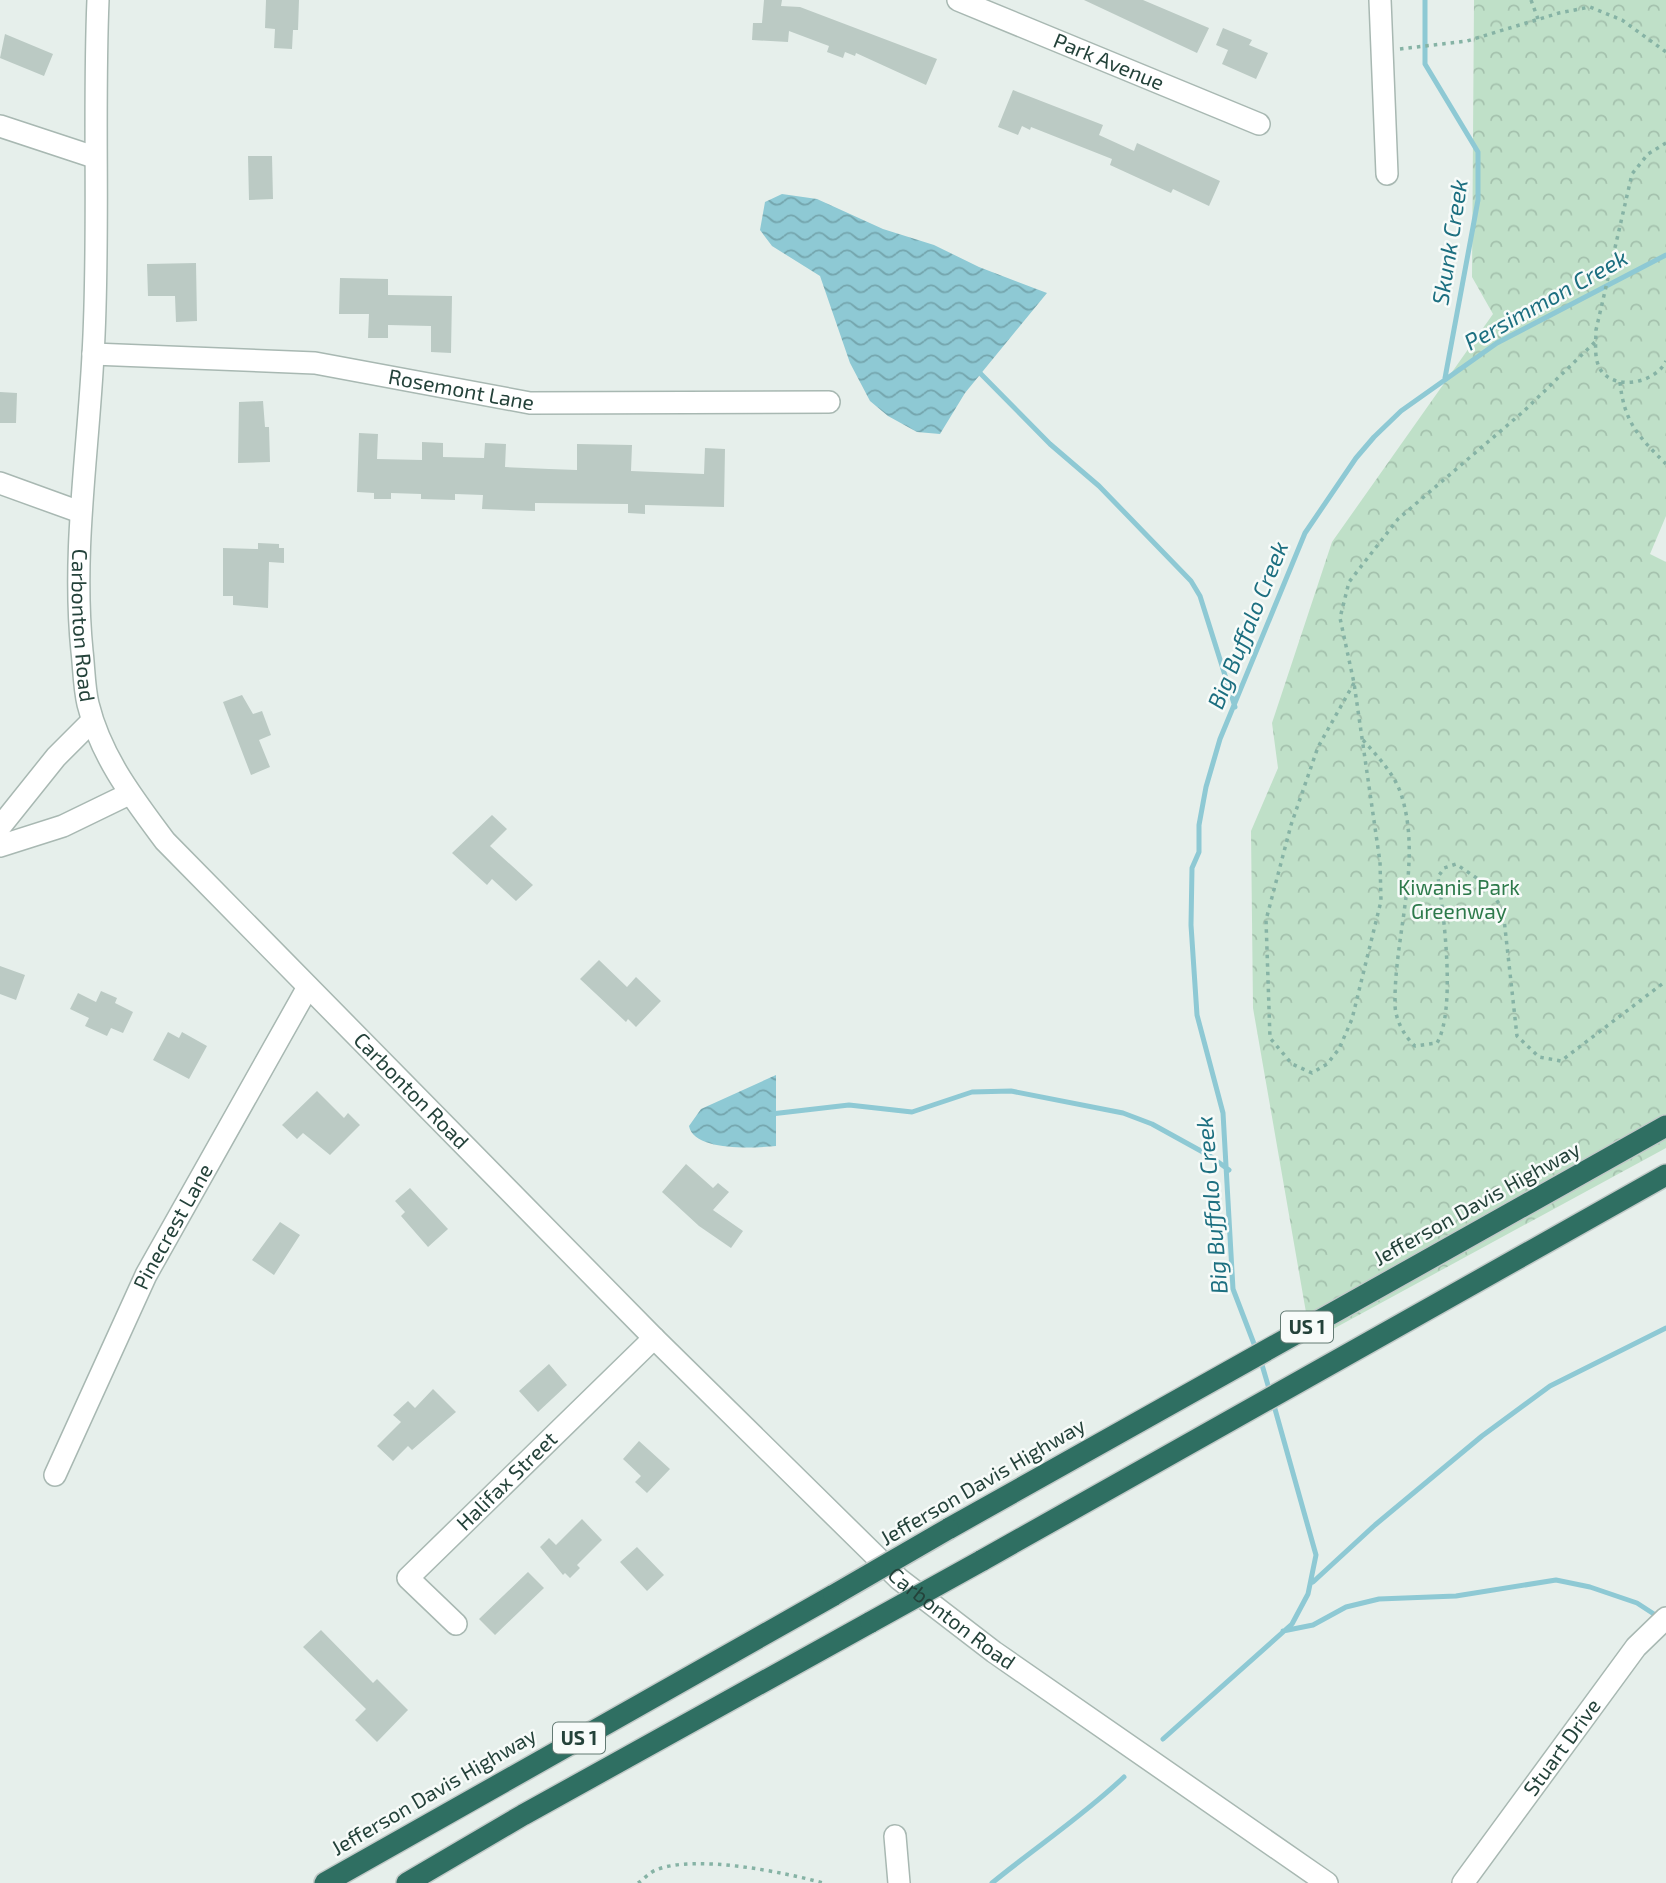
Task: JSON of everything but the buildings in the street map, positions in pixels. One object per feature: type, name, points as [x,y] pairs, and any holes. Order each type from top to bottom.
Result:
[{"type":"highway","name":"Jefferson Davis Highway","points":[[325,1883],[441,1814],[1666,1126]]},
{"type":"highway","name":"US 1","points":[[407,1883],[523,1815],[981,1561],[1666,1175]]},
{"type":"street","name":"Carbonton Road","points":[[98,0],[93,354],[80,512],[78,606],[87,699],[92,721],[105,753],[129,794],[165,841],[308,987],[654,1338],[899,1579],[994,1652],[1327,1883]]},
{"type":"street","name":"Park Avenue","points":[[957,0],[1259,124]]},
{"type":"street","points":[[1380,0],[1387,174]]},
{"type":"street","points":[[0,126],[94,158]]},
{"type":"street","name":"Rosemont Lane","points":[[93,354],[315,363],[530,403],[829,402]]},
{"type":"street","points":[[0,483],[80,512]]},
{"type":"street","points":[[0,827],[56,757],[92,721]]},
{"type":"street","points":[[0,846],[63,826],[129,794]]},
{"type":"street","name":"Pinecrest Lane","points":[[55,1475],[146,1275],[308,987]]},
{"type":"street","name":"Halifax Street","points":[[456,1624],[408,1577],[654,1338]]},
{"type":"street","name":"Stuart Drive","points":[[1463,1883],[1636,1647],[1666,1618]]},
{"type":"street","points":[[895,1836],[899,1883]]},
{"type":"path","points":[[1531,0],[1538,19]]},
{"type":"path","points":[[1394,49],[1466,41],[1538,19],[1590,7],[1622,20],[1666,52]]},
{"type":"path","points":[[1666,143],[1648,155],[1632,174],[1595,355],[1603,373],[1620,382],[1639,382],[1663,366],[1666,361]]},
{"type":"path","points":[[1354,682],[1318,747],[1291,825],[1266,920],[1270,1038],[1292,1064],[1312,1073],[1327,1063],[1339,1049],[1352,1019],[1381,901],[1380,862],[1354,682],[1340,618],[1349,582],[1398,519],[1524,411],[1596,341]]},
{"type":"path","points":[[1620,382],[1623,409],[1638,434],[1666,464]]},
{"type":"path","points":[[1362,738],[1392,775],[1402,798],[1409,863],[1395,1007],[1405,1037],[1415,1046],[1437,1043],[1443,1032],[1447,1010],[1445,947],[1438,877],[1444,869],[1456,864],[1487,885],[1503,910],[1517,1036],[1539,1057],[1561,1060],[1666,981]]},
{"type":"path","points":[[638,1883],[655,1870],[687,1864],[773,1870],[823,1883]]},
{"type":"green space","name":"Kiwanis Park Greenway","points":[[1474,0],[1666,0],[1666,516],[1650,554],[1666,562],[1666,1148],[1311,1341],[1253,1008],[1251,831],[1278,768],[1272,723],[1332,542],[1493,314],[1472,277]]},
{"type":"water","points":[[782,194],[817,199],[883,229],[934,245],[979,267],[1047,293],[965,393],[940,434],[917,432],[888,416],[870,401],[850,363],[820,276],[772,246],[760,230],[765,202]]},
{"type":"water","points":[[776,1075],[776,1146],[726,1147],[702,1140],[693,1134],[689,1126],[701,1109]]},
{"type":"waterway","name":"Skunk Creek","points":[[1425,0],[1425,64],[1478,152],[1478,200],[1445,378]]},
{"type":"waterway","name":"Big Buffalo Creek","points":[[1256,1349],[1233,1289],[1223,1113],[1197,1015],[1191,925],[1192,868],[1199,852],[1199,825],[1206,787],[1220,739],[1305,533],[1356,458],[1374,437],[1401,411],[1497,343],[1666,255]]},
{"type":"waterway","points":[[977,370],[1050,444],[1099,486],[1191,581],[1200,596],[1235,707]]},
{"type":"waterway","points":[[771,1114],[849,1105],[912,1112],[972,1092],[1011,1091],[1123,1113],[1152,1124],[1210,1156],[1229,1170]]},
{"type":"waterway","points":[[1313,1582],[1375,1525],[1482,1436],[1550,1386],[1666,1328]]},
{"type":"waterway","name":"Big Buffalo Creek","points":[[1260,1358],[1270,1392]]},
{"type":"waterway","name":"Big Buffalo Creek","points":[[1163,1739],[1292,1624],[1308,1594],[1316,1555],[1273,1402]]},
{"type":"waterway","points":[[1283,1631],[1313,1625],[1346,1607],[1379,1599],[1456,1596],[1556,1580],[1590,1587],[1637,1603],[1660,1618]]},
{"type":"waterway","name":"Big Buffalo Creek","points":[[992,1883],[1124,1777]]},
{"type":"water label","name":"Persimmon Creek","points":[[1546,300]]}]
